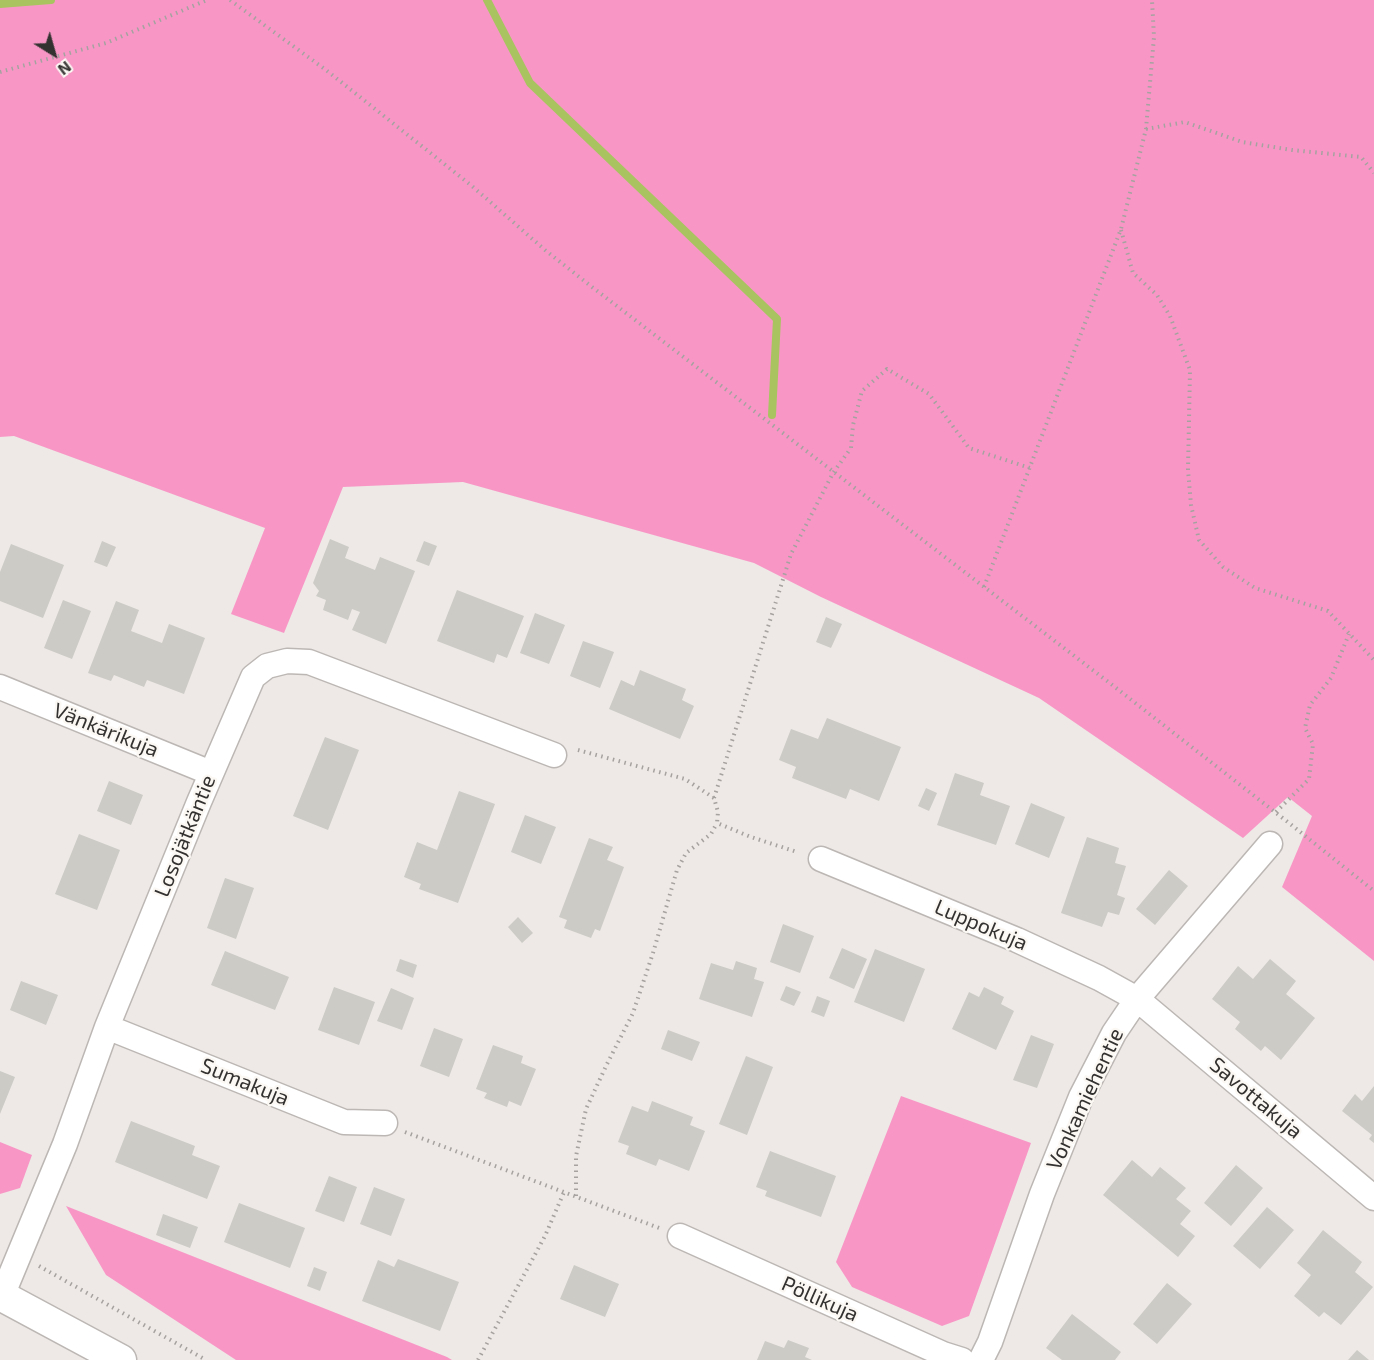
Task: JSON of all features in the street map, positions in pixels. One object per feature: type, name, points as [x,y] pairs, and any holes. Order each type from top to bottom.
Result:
[{"type":"street","name":"Losojätkäntie","points":[[1,1296],[65,1144],[107,1028],[211,773],[253,677],[267,666],[286,661],[309,662],[554,755]]},
{"type":"street","name":"Vänkärikuja","points":[[0,687],[211,773]]},
{"type":"street","name":"Vonkamiehentie","points":[[981,1360],[990,1342],[1042,1194],[1081,1098],[1114,1033],[1137,999],[1270,844]]},
{"type":"street","name":"Luppokuja","points":[[821,859],[1017,940],[1099,978],[1137,999]]},
{"type":"street","name":"Savottakuja","points":[[1137,999],[1374,1198]]},
{"type":"street","name":"Sumakuja","points":[[107,1028],[344,1122],[385,1124]]},
{"type":"street","name":"Pöllikuja","points":[[680,1236],[962,1360]]},
{"type":"street","points":[[1,1296],[121,1360]]},
{"type":"path","points":[[0,72],[106,43],[207,0]]},
{"type":"path","points":[[230,0],[326,70],[472,186],[545,250],[592,287],[1276,812],[1374,891]]},
{"type":"path","points":[[984,587],[1121,229],[1146,129],[1154,37],[1152,0]]},
{"type":"path","points":[[1146,129],[1185,122],[1242,142],[1362,157],[1374,173]]},
{"type":"path","points":[[1121,229],[1133,273],[1157,295],[1170,316],[1190,370],[1188,470],[1191,505],[1199,540],[1222,567],[1256,588],[1328,611],[1374,660]]},
{"type":"path","points":[[576,1196],[576,1156],[586,1109],[606,1064],[633,1013],[653,953],[676,870],[686,853],[711,834],[717,823],[718,812],[714,798],[791,554],[833,473],[851,448],[853,424],[862,391],[886,369],[929,394],[969,447],[1030,468]]},
{"type":"path","points":[[1276,812],[1309,779],[1313,744],[1305,728],[1310,705],[1331,678],[1349,634]]},
{"type":"path","points":[[554,755],[572,748],[685,778],[714,798]]},
{"type":"path","points":[[717,823],[751,837],[821,859]]},
{"type":"path","points":[[385,1124],[680,1236]]},
{"type":"path","points":[[478,1360],[544,1236],[564,1192]]},
{"type":"path","points":[[31,1261],[206,1360]]},
{"type":"shaded area","points":[[0,0],[1374,0],[1374,961],[1282,887],[1312,816],[1288,797],[1243,838],[1039,698],[821,597],[754,563],[463,482],[343,487],[284,633],[231,614],[265,528],[14,436],[0,437]]},
{"type":"shaded area","points":[[901,1096],[1031,1143],[969,1316],[942,1326],[852,1287],[836,1262]]},
{"type":"shaded area","points":[[0,1142],[32,1155],[20,1188],[0,1194]]},
{"type":"shaded area","points":[[66,1206],[452,1360],[236,1360],[106,1275]]},
{"type":"building","points":[[330,539],[349,547],[345,558],[375,570],[380,557],[415,571],[386,644],[352,630],[360,612],[352,609],[348,620],[323,610],[326,600],[316,596],[319,591],[313,583]]},
{"type":"building","points":[[102,541],[116,547],[107,567],[94,562]]},
{"type":"building","points":[[424,541],[437,546],[429,566],[416,561]]},
{"type":"building","points":[[11,544],[64,565],[43,618],[0,601],[0,572]]},
{"type":"building","points":[[457,590],[524,616],[507,658],[497,654],[494,663],[437,641]]},
{"type":"building","points":[[63,600],[91,611],[72,659],[44,648]]},
{"type":"building","points":[[116,601],[139,610],[131,631],[162,643],[169,624],[205,638],[184,694],[147,680],[144,687],[114,675],[111,681],[88,673]]},
{"type":"building","points":[[535,613],[565,625],[549,664],[520,653]]},
{"type":"building","points":[[826,617],[842,624],[831,648],[816,642]]},
{"type":"building","points":[[583,641],[614,652],[600,688],[570,676]]},
{"type":"building","points":[[640,670],[686,689],[682,700],[694,706],[680,739],[609,709],[621,680],[634,686]]},
{"type":"building","points":[[827,718],[901,747],[879,801],[850,789],[846,799],[792,778],[796,767],[779,760],[791,729],[818,739]]},
{"type":"building","points":[[325,737],[359,750],[328,830],[293,816]]},
{"type":"building","points":[[955,773],[984,783],[980,795],[1010,806],[996,845],[937,825]]},
{"type":"building","points":[[109,781],[143,795],[131,825],[97,811]]},
{"type":"building","points":[[926,788],[937,793],[929,811],[918,806]]},
{"type":"building","points":[[459,791],[495,804],[458,903],[419,889],[421,884],[404,877],[417,842],[437,850]]},
{"type":"building","points":[[1031,803],[1065,817],[1049,858],[1015,844]]},
{"type":"building","points":[[525,815],[556,827],[541,864],[511,852]]},
{"type":"building","points":[[79,834],[120,850],[97,910],[55,894]]},
{"type":"building","points":[[1087,837],[1119,848],[1115,863],[1126,866],[1117,895],[1125,898],[1119,915],[1108,912],[1102,927],[1061,913]]},
{"type":"building","points":[[589,838],[613,847],[607,860],[624,867],[600,931],[595,929],[591,938],[564,928],[567,920],[559,917]]},
{"type":"building","points":[[1169,870],[1188,886],[1155,925],[1136,909]]},
{"type":"building","points":[[225,878],[254,888],[236,939],[207,928]]},
{"type":"building","points":[[518,917],[533,933],[522,943],[508,927]]},
{"type":"building","points":[[783,924],[814,936],[800,973],[770,962]]},
{"type":"building","points":[[842,948],[867,959],[854,989],[829,978]]},
{"type":"building","points":[[875,949],[925,969],[904,1022],[854,1002]]},
{"type":"building","points":[[225,951],[289,977],[275,1010],[211,985]]},
{"type":"building","points":[[400,959],[417,965],[413,978],[396,971]]},
{"type":"building","points":[[1270,959],[1296,981],[1286,994],[1315,1018],[1281,1060],[1265,1046],[1261,1051],[1235,1029],[1240,1022],[1212,999],[1238,966],[1253,979]]},
{"type":"building","points":[[736,961],[757,968],[754,979],[764,982],[752,1017],[699,999],[711,963],[733,970]]},
{"type":"building","points":[[21,981],[58,995],[46,1025],[10,1010]]},
{"type":"building","points":[[786,986],[801,992],[794,1006],[780,1000]]},
{"type":"building","points":[[334,987],[375,1002],[359,1045],[318,1030]]},
{"type":"building","points":[[984,987],[1004,997],[1001,1004],[1014,1011],[996,1050],[952,1029],[969,992],[979,997]]},
{"type":"building","points":[[391,988],[414,998],[402,1030],[377,1021]]},
{"type":"building","points":[[817,996],[830,1001],[824,1017],[811,1012]]},
{"type":"building","points":[[434,1028],[463,1039],[449,1077],[420,1066]]},
{"type":"building","points":[[668,1030],[700,1042],[692,1061],[661,1049]]},
{"type":"building","points":[[1031,1035],[1054,1044],[1037,1088],[1013,1080]]},
{"type":"building","points":[[493,1045],[523,1056],[521,1063],[536,1069],[521,1106],[509,1101],[507,1107],[484,1098],[487,1093],[476,1089]]},
{"type":"building","points":[[746,1056],[773,1067],[747,1135],[719,1124]]},
{"type":"building","points":[[0,1071],[15,1077],[0,1114]]},
{"type":"building","points":[[1374,1086],[1374,1143],[1369,1139],[1372,1135],[1342,1111],[1355,1094],[1362,1101]]},
{"type":"building","points":[[652,1101],[693,1117],[690,1125],[705,1131],[689,1171],[659,1159],[656,1166],[626,1154],[629,1146],[618,1142],[632,1106],[648,1112]]},
{"type":"building","points":[[131,1121],[195,1146],[192,1155],[220,1166],[207,1199],[115,1162]]},
{"type":"building","points":[[770,1151],[836,1176],[821,1217],[765,1196],[767,1191],[756,1187]]},
{"type":"building","points":[[1132,1160],[1152,1177],[1160,1167],[1186,1188],[1176,1199],[1191,1211],[1180,1224],[1195,1236],[1178,1257],[1103,1195]]},
{"type":"building","points":[[1236,1165],[1263,1188],[1231,1226],[1204,1203]]},
{"type":"building","points":[[329,1176],[357,1187],[344,1222],[315,1211]]},
{"type":"building","points":[[374,1187],[405,1199],[391,1236],[360,1224]]},
{"type":"building","points":[[239,1203],[305,1228],[290,1268],[224,1242]]},
{"type":"building","points":[[1267,1207],[1294,1230],[1260,1269],[1233,1246]]},
{"type":"building","points":[[163,1214],[198,1227],[190,1248],[156,1235]]},
{"type":"building","points":[[1323,1230],[1362,1262],[1355,1272],[1373,1287],[1341,1325],[1324,1312],[1319,1317],[1294,1296],[1311,1275],[1297,1263]]},
{"type":"building","points":[[398,1259],[459,1282],[440,1331],[362,1301],[378,1260],[394,1267]]},
{"type":"building","points":[[574,1265],[619,1284],[605,1317],[560,1299]]},
{"type":"building","points":[[314,1267],[327,1272],[320,1291],[307,1286]]},
{"type":"building","points":[[1167,1283],[1192,1304],[1157,1344],[1133,1324]]},
{"type":"building","points":[[1072,1314],[1121,1352],[1115,1360],[1062,1360],[1046,1348]]},
{"type":"building","points":[[788,1340],[809,1348],[805,1357],[812,1360],[757,1360],[765,1341],[784,1348]]},
{"type":"building","points":[[1357,1350],[1369,1360],[1348,1360]]},
{"type":"waterway","points":[[0,4],[51,0]]},
{"type":"waterway","points":[[487,0],[530,83],[777,319],[772,415]]}]
